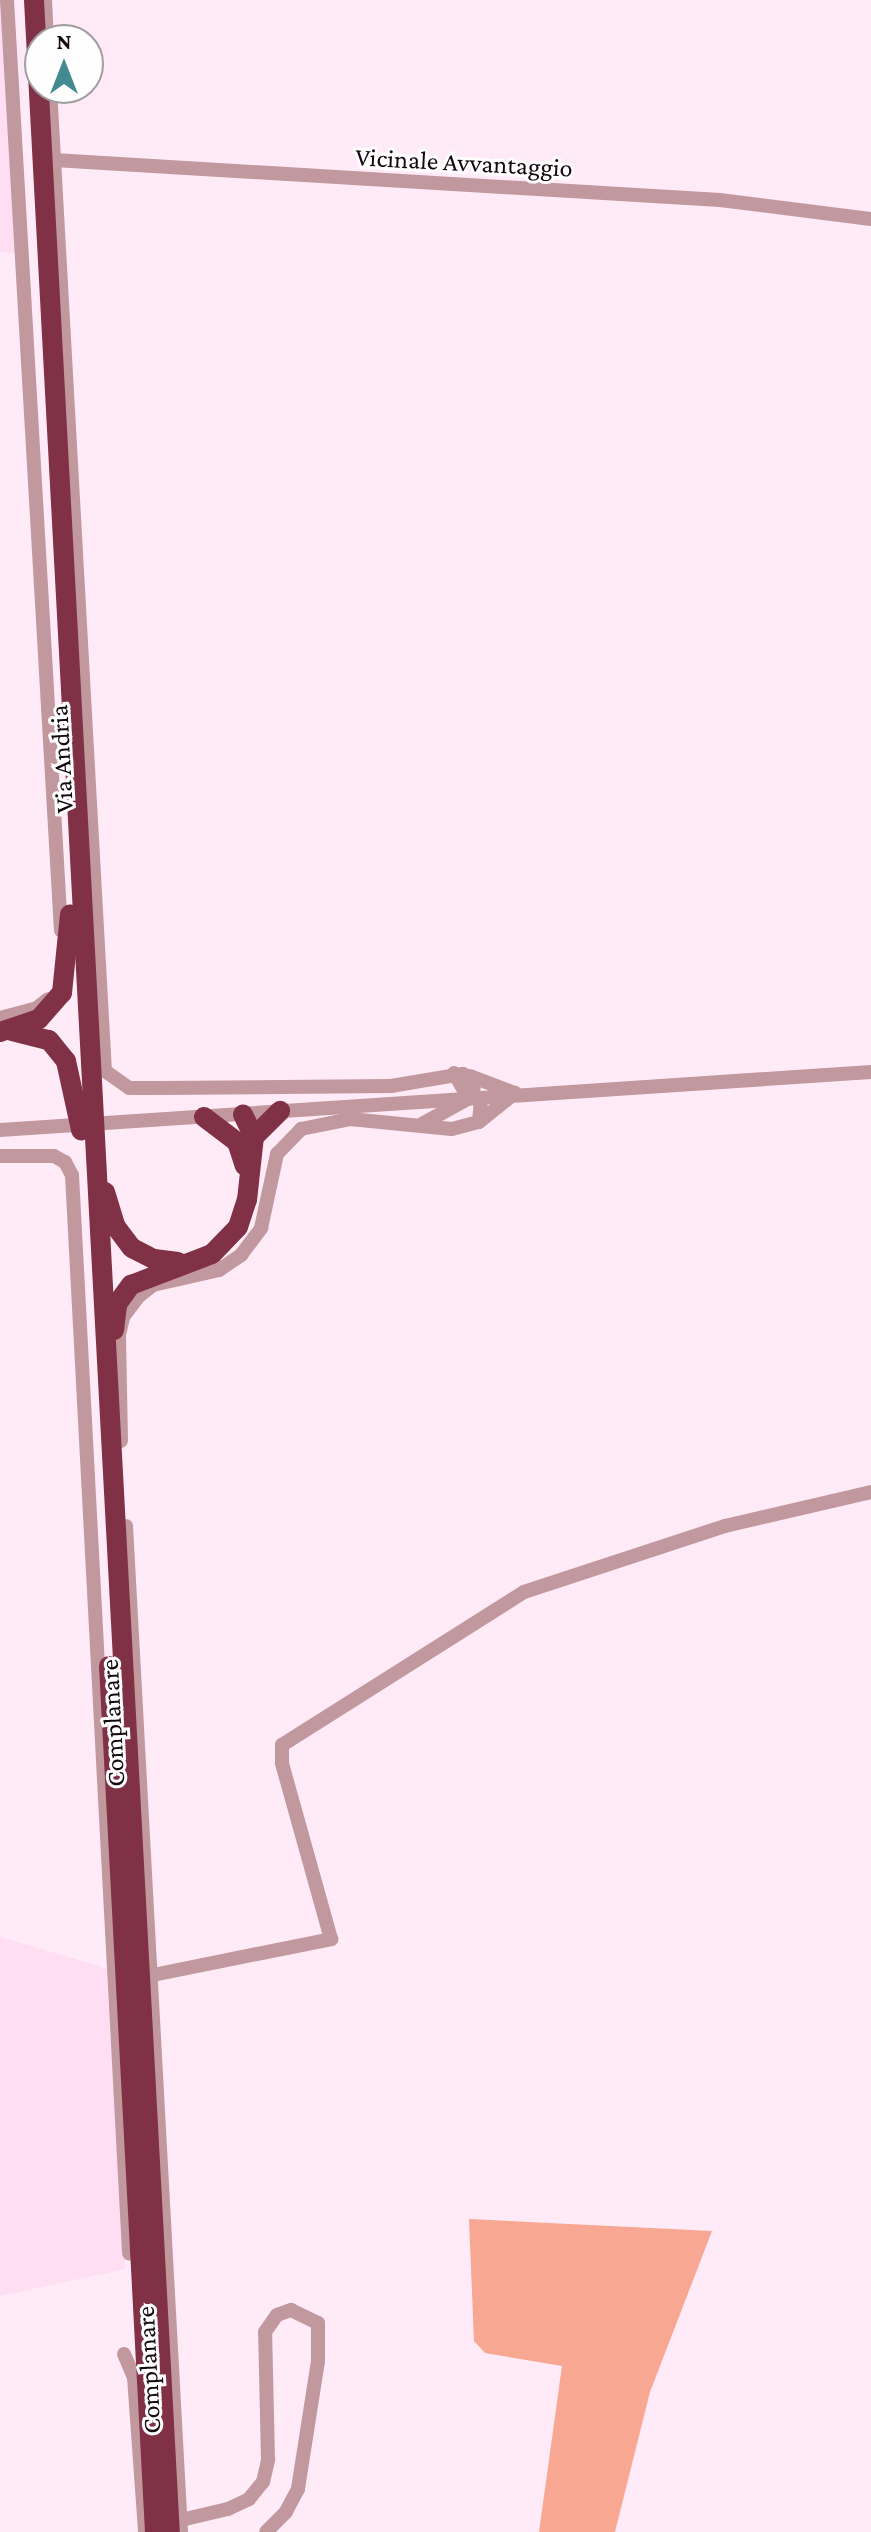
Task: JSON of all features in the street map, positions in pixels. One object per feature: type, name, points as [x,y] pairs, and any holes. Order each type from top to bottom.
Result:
[{"type":"highway","points":[[21,0],[155,2532]]},
{"type":"highway","points":[[34,0],[109,1409],[177,2528]]},
{"type":"highway","points":[[3,1027],[39,1019],[62,993],[70,914]]},
{"type":"highway","points":[[3,1027],[49,1040],[66,1061],[81,1130]]},
{"type":"highway","points":[[246,1140],[280,1111]]},
{"type":"highway","points":[[109,1409],[117,1304],[131,1285],[212,1254],[238,1227],[247,1200],[243,1114]]},
{"type":"highway","points":[[204,1117],[246,1140]]},
{"type":"highway","points":[[96,1162],[116,1227],[132,1248],[154,1259],[185,1263]]},
{"type":"street","name":"Via Andria","points":[[3,1027],[50,997],[62,964],[7,0]]},
{"type":"street","points":[[45,0],[46,24]]},
{"type":"street","name":"Via Andria","points":[[51,104],[105,1071],[129,1088],[391,1086],[454,1073]]},
{"type":"street","name":"Vicinale Avvantaggio","points":[[54,160],[720,200],[871,219]]},
{"type":"street","points":[[0,1130],[515,1093],[871,1072]]},
{"type":"street","points":[[454,1073],[515,1093]]},
{"type":"street","points":[[454,1073],[465,1092],[484,1108],[479,1122]]},
{"type":"street","points":[[470,1076],[473,1096]]},
{"type":"street","points":[[479,1122],[515,1093]]},
{"type":"street","name":"Complanare","points":[[422,1124],[445,1116],[473,1096]]},
{"type":"street","points":[[437,1099],[445,1116]]},
{"type":"street","name":"Complanare","points":[[177,2528],[153,1975],[121,1445],[123,1317],[153,1285],[219,1270],[241,1255],[261,1228],[277,1154],[301,1129],[350,1119],[452,1129],[479,1122]]},
{"type":"street","name":"Complanare","points":[[0,1156],[54,1156],[65,1162],[72,1175],[129,2253]]},
{"type":"street","points":[[153,1975],[331,1939],[282,1763],[282,1745],[524,1592],[725,1526],[871,1492]]},
{"type":"street","points":[[177,2528],[249,2499],[263,2482],[268,2460],[265,2332],[277,2315],[291,2310],[318,2323],[318,2361],[298,2489],[286,2512],[266,2532]]},
{"type":"street","name":"Complanare","points":[[124,2354],[134,2377],[145,2532]]},
{"type":"shaded area","points":[[0,0],[3,0],[15,253],[0,252]]},
{"type":"shaded area","points":[[0,1937],[106,1968],[125,2269],[0,2296]]},
{"type":"shaded area","points":[[469,2219],[712,2231],[650,2392],[615,2532],[539,2532],[562,2366],[485,2353],[474,2341]]}]
